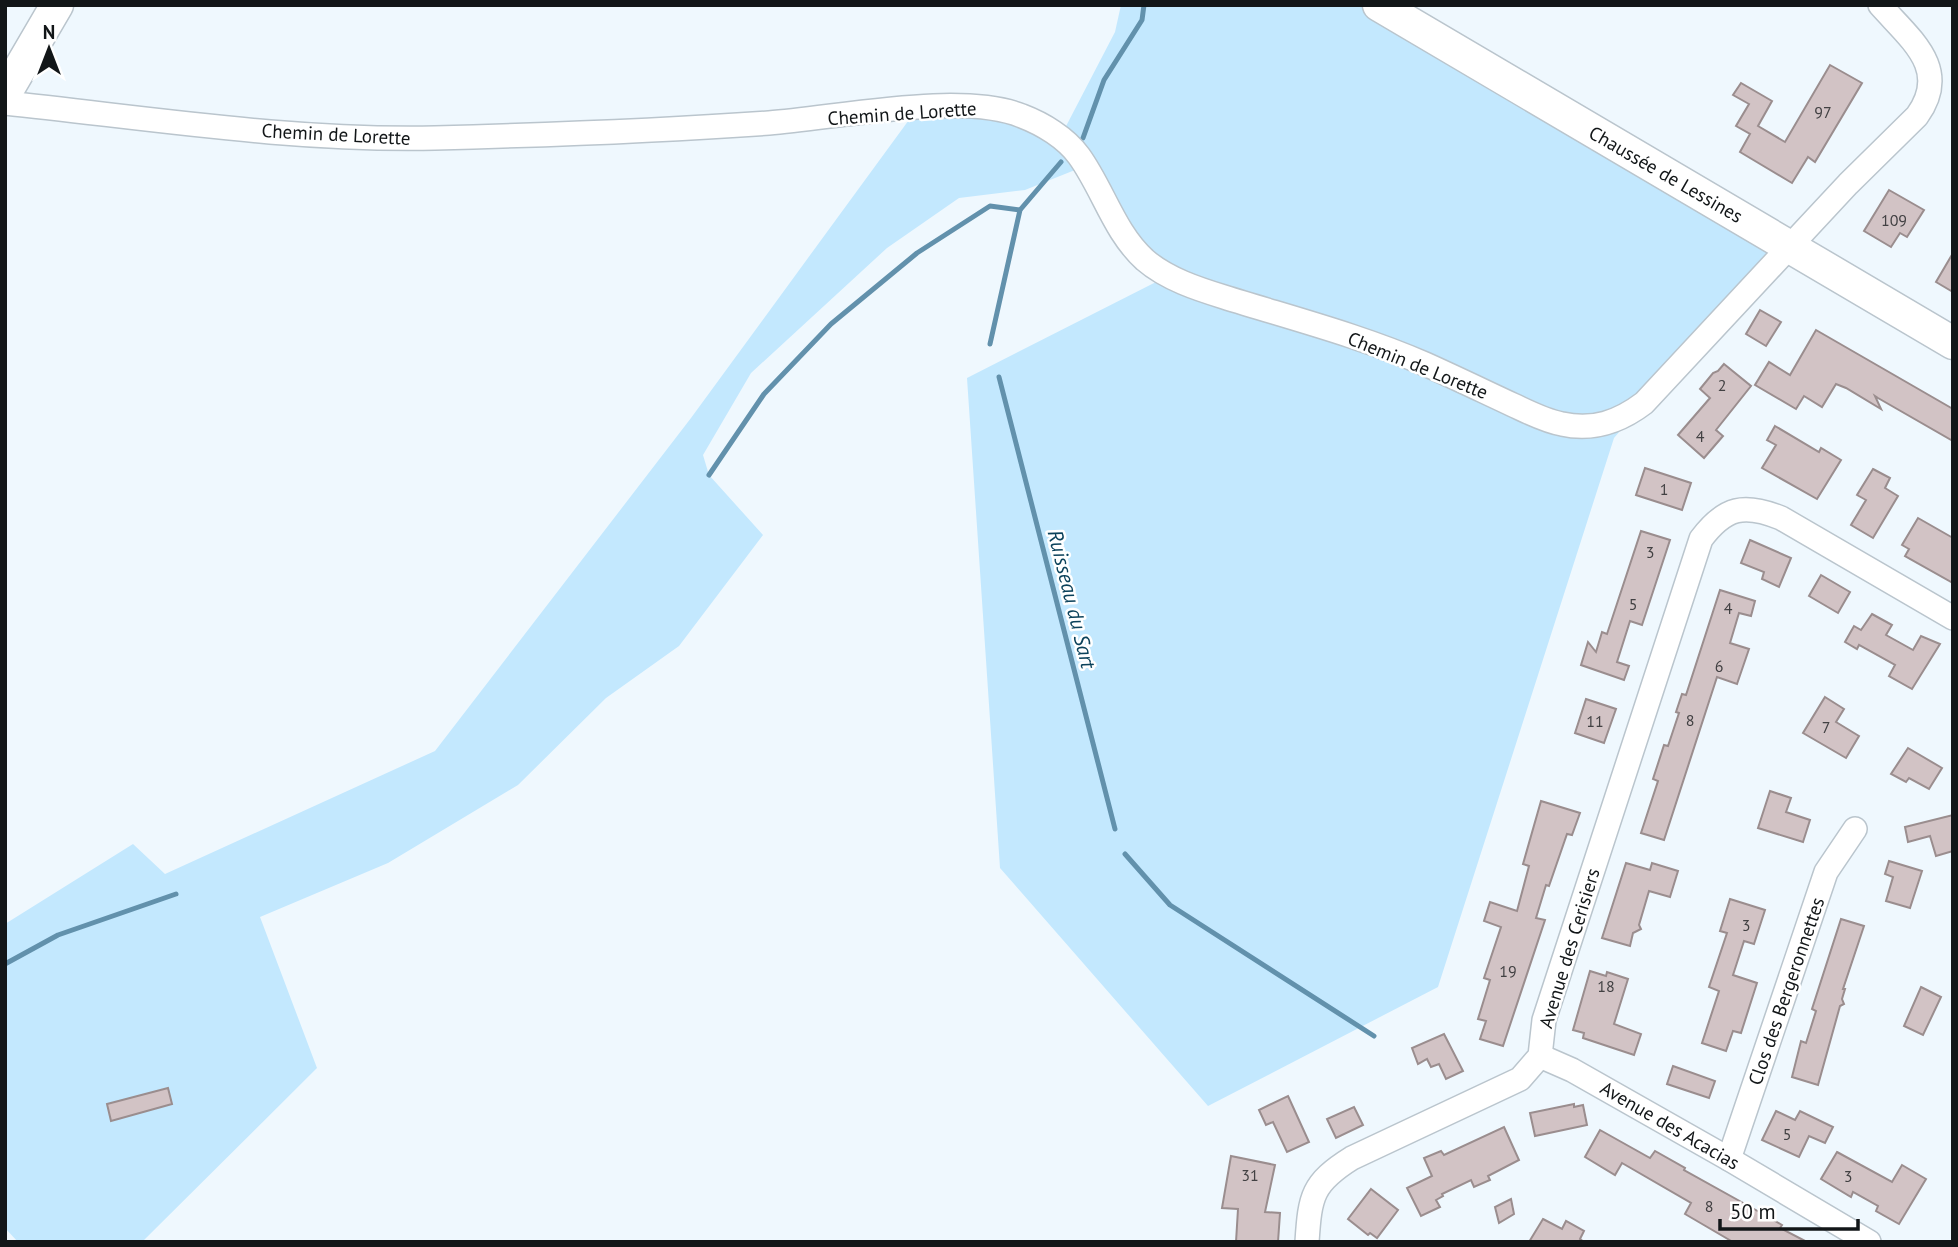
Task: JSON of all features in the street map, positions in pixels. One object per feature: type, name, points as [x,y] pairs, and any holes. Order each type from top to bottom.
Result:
[{"type":"main road","points":[[5,94],[57,5]]},
{"type":"main road","name":"Chaussée de Lessines","points":[[1379,5],[1953,343]]},
{"type":"street","name":"Chemin de Lorette","points":[[5,103],[205,125],[359,138],[651,130],[932,107],[991,108],[1018,114],[1042,125],[1072,148],[1081,158],[1119,227],[1135,249],[1147,262],[1183,282],[1371,343],[1558,424],[1581,427],[1615,421],[1644,403],[1789,246],[1917,116],[1930,93],[1932,79],[1919,50],[1881,5]]},
{"type":"street","name":"Avenue des Cerisiers","points":[[1307,1242],[1312,1197],[1333,1170],[1352,1158],[1520,1079],[1540,1056],[1544,1020],[1701,539],[1712,524],[1726,514],[1742,509],[1760,509],[1953,618]]},
{"type":"street","name":"Clos des Bergeronnettes","points":[[1729,1158],[1826,872],[1855,829]]},
{"type":"street","name":"Avenue des Acacias","points":[[1540,1056],[1572,1070],[1729,1158],[1869,1242]]},
{"type":"shaded area","points":[[1121,5],[1361,5],[1775,250],[1614,438],[1438,987],[1208,1106],[1000,868],[967,378],[1156,282],[1090,164],[1063,132],[1115,32]]},
{"type":"shaded area","points":[[959,109],[1028,122],[1080,168],[1025,190],[959,198],[887,248],[751,373],[703,455],[709,475],[763,535],[679,646],[606,698],[518,785],[388,863],[260,917],[317,1068],[142,1242],[18,1242],[5,1228],[5,924],[133,844],[165,874],[435,751],[691,418],[914,113]]},
{"type":"building","points":[[1830,65],[1862,83],[1815,162],[1808,157],[1792,183],[1740,152],[1750,134],[1736,126],[1749,104],[1733,95],[1741,83],[1772,101],[1758,126],[1785,142]]},
{"type":"building","points":[[1889,190],[1924,210],[1907,237],[1900,233],[1891,247],[1864,231]]},
{"type":"building","points":[[1953,253],[1953,292],[1936,282]]},
{"type":"building","points":[[1760,310],[1781,322],[1766,346],[1746,334]]},
{"type":"building","points":[[1816,330],[1953,409],[1953,441],[1875,396],[1881,409],[1836,384],[1822,407],[1804,396],[1796,409],[1755,385],[1769,362],[1790,375]]},
{"type":"building","points":[[1724,364],[1751,386],[1716,430],[1723,436],[1704,458],[1678,435],[1710,398],[1700,389]]},
{"type":"building","points":[[1775,426],[1819,452],[1821,448],[1841,460],[1817,499],[1762,468],[1776,445],[1767,440]]},
{"type":"building","points":[[1645,468],[1691,483],[1682,510],[1636,495]]},
{"type":"building","points":[[1873,469],[1890,478],[1885,488],[1898,496],[1873,538],[1851,525],[1866,500],[1857,495]]},
{"type":"building","points":[[1918,518],[1953,538],[1953,583],[1905,556],[1909,549],[1902,545]]},
{"type":"building","points":[[1641,531],[1670,540],[1642,625],[1630,621],[1617,662],[1629,666],[1624,680],[1581,665],[1588,642],[1596,652],[1602,632],[1607,634]]},
{"type":"building","points":[[1750,540],[1791,558],[1779,587],[1762,579],[1764,572],[1741,563]]},
{"type":"building","points":[[1821,575],[1850,592],[1838,613],[1809,596]]},
{"type":"building","points":[[1720,590],[1755,601],[1751,616],[1739,613],[1730,643],[1749,649],[1737,684],[1717,677],[1664,840],[1641,833],[1658,781],[1653,779],[1664,745],[1668,746],[1682,694],[1686,695]]},
{"type":"building","points":[[1872,614],[1892,625],[1886,635],[1913,650],[1921,636],[1940,644],[1912,689],[1889,676],[1895,665],[1859,645],[1857,649],[1845,642],[1854,626],[1861,630]]},
{"type":"building","points":[[1825,697],[1844,709],[1836,722],[1859,736],[1846,758],[1803,733]]},
{"type":"building","points":[[1586,699],[1616,709],[1604,743],[1575,733]]},
{"type":"building","points":[[1908,748],[1942,768],[1929,789],[1909,778],[1906,782],[1891,774]]},
{"type":"building","points":[[1770,791],[1791,798],[1786,812],[1810,820],[1803,842],[1758,828]]},
{"type":"building","points":[[1541,801],[1580,813],[1572,835],[1567,834],[1549,886],[1546,885],[1536,918],[1545,920],[1503,1046],[1480,1039],[1486,1021],[1478,1019],[1490,980],[1484,978],[1501,927],[1484,921],[1490,902],[1517,911],[1529,866],[1523,864]]},
{"type":"building","points":[[1953,815],[1953,851],[1936,856],[1930,836],[1908,842],[1905,827]]},
{"type":"building","points":[[1889,861],[1922,871],[1910,908],[1886,901],[1893,877],[1885,874]]},
{"type":"building","points":[[1626,863],[1650,870],[1652,863],[1678,871],[1670,897],[1649,891],[1639,925],[1641,929],[1633,933],[1630,946],[1602,938]]},
{"type":"building","points":[[1730,899],[1765,910],[1754,944],[1744,941],[1733,975],[1757,983],[1741,1033],[1733,1031],[1726,1051],[1702,1043],[1719,991],[1709,987],[1727,933],[1720,931]]},
{"type":"building","points":[[1841,919],[1864,926],[1843,989],[1844,1004],[1840,1006],[1818,1085],[1792,1077],[1801,1041],[1806,1043],[1816,1011],[1812,1009]]},
{"type":"building","points":[[1590,971],[1606,976],[1607,972],[1628,979],[1614,1024],[1641,1034],[1634,1055],[1583,1038],[1584,1033],[1573,1030]]},
{"type":"building","points":[[1921,987],[1941,997],[1923,1035],[1904,1026]]},
{"type":"building","points":[[1444,1034],[1463,1071],[1446,1079],[1439,1064],[1431,1067],[1427,1059],[1418,1064],[1412,1048]]},
{"type":"building","points":[[1673,1066],[1715,1081],[1709,1098],[1667,1084]]},
{"type":"building","points":[[168,1088],[172,1104],[111,1121],[107,1104]]},
{"type":"building","points":[[1288,1096],[1309,1142],[1287,1152],[1273,1122],[1266,1125],[1259,1110]]},
{"type":"building","points":[[1574,1104],[1574,1107],[1583,1105],[1587,1125],[1535,1136],[1530,1113]]},
{"type":"building","points":[[1354,1107],[1363,1125],[1336,1138],[1327,1119]]},
{"type":"building","points":[[1776,1111],[1795,1120],[1800,1111],[1833,1127],[1825,1143],[1809,1136],[1799,1157],[1762,1140]]},
{"type":"building","points":[[1504,1127],[1519,1160],[1488,1176],[1490,1180],[1474,1187],[1471,1180],[1442,1194],[1443,1196],[1436,1200],[1440,1207],[1421,1216],[1407,1188],[1432,1176],[1424,1158],[1441,1151],[1444,1155]]},
{"type":"building","points":[[1600,1130],[1650,1158],[1655,1151],[1807,1242],[1733,1242],[1685,1214],[1691,1203],[1622,1163],[1615,1175],[1585,1157]]},
{"type":"building","points":[[1837,1152],[1892,1182],[1902,1165],[1926,1179],[1899,1224],[1876,1211],[1878,1206],[1853,1192],[1851,1197],[1821,1179]]},
{"type":"building","points":[[1231,1156],[1275,1165],[1265,1212],[1280,1213],[1278,1242],[1236,1242],[1238,1209],[1222,1208]]},
{"type":"building","points":[[1371,1189],[1398,1210],[1377,1238],[1370,1233],[1368,1235],[1348,1219]]},
{"type":"building","points":[[1511,1199],[1514,1214],[1499,1223],[1495,1207]]},
{"type":"building","points":[[1543,1219],[1562,1229],[1566,1221],[1584,1231],[1580,1239],[1584,1242],[1529,1242]]},
{"type":"waterway","name":"Ruisseau du Sart","points":[[1083,138],[1104,80],[1142,20],[1144,5]]},
{"type":"waterway","name":"Ruisseau du Sart","points":[[990,344],[1020,210],[1061,162]]},
{"type":"waterway","points":[[709,475],[764,394],[831,324],[917,253],[990,206],[1020,210]]},
{"type":"waterway","name":"Ruisseau du Sart","points":[[999,377],[1115,829]]},
{"type":"waterway","name":"Ruisseau du Sart","points":[[1125,854],[1170,905],[1374,1036]]},
{"type":"waterway","points":[[5,964],[58,935],[176,894]]}]
